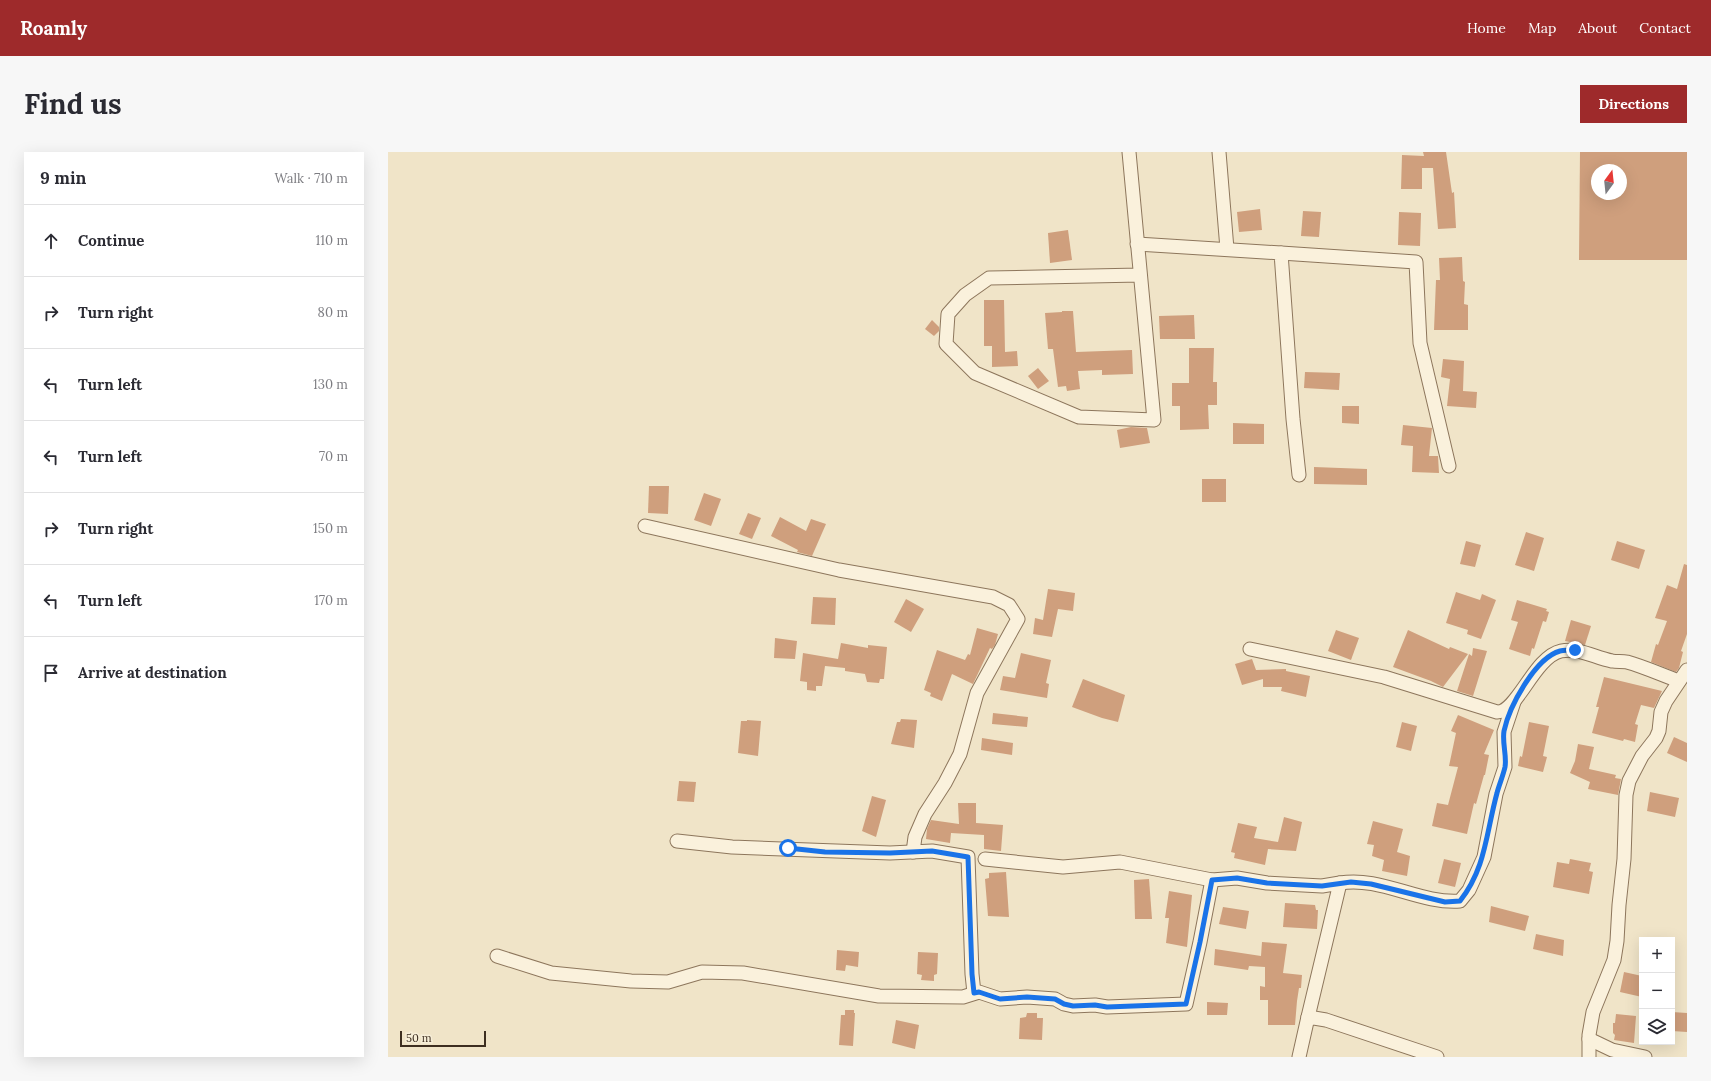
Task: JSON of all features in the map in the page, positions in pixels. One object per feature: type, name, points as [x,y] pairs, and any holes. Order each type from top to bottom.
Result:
[{"type":"street","points":[[1129,152],[1154,420],[1079,417],[975,373],[946,344],[948,314],[965,295],[989,278],[1140,275]]},
{"type":"street","points":[[1219,152],[1227,249]]},
{"type":"street","points":[[1137,244],[1416,262],[1420,342],[1449,466]]},
{"type":"street","points":[[1281,253],[1292,419],[1300,475]]},
{"type":"street","points":[[645,526],[839,570],[993,597],[1009,605],[1018,619],[977,693],[960,754],[945,783],[925,814],[915,837],[913,852]]},
{"type":"street","points":[[1250,649],[1384,677],[1497,712],[1506,710],[1538,667],[1559,651],[1575,650],[1612,661],[1626,662],[1683,675],[1672,691],[1661,712],[1659,731],[1656,738],[1642,756],[1629,781],[1626,795],[1624,858],[1614,960],[1593,1012],[1588,1039],[1589,1057]]},
{"type":"street","points":[[985,859],[1063,867],[1120,862],[1212,880],[1237,878],[1267,883],[1322,886],[1351,882],[1371,884],[1445,902],[1460,901],[1469,890],[1484,856],[1496,794],[1505,767],[1504,732],[1516,698]]},
{"type":"street","points":[[677,840],[732,847],[788,848],[825,852],[890,853],[932,851],[968,857],[974,993]]},
{"type":"street","points":[[497,956],[550,973],[631,981],[668,982],[702,972],[743,973],[879,996],[963,996],[979,992],[1000,999],[1027,997],[1055,999],[1064,1004],[1073,1006],[1095,1005],[1107,1007],[1186,1004],[1212,880]]},
{"type":"street","points":[[1299,1057],[1340,883]]},
{"type":"street","points":[[1308,1017],[1326,1020],[1437,1057]]},
{"type":"street","points":[[1588,1039],[1612,1050],[1645,1057]]},
{"type":"building","points":[[1423,152],[1446,152],[1452,193],[1454,192],[1456,228],[1438,229],[1433,168],[1422,168],[1422,189],[1401,189],[1402,155],[1424,156]]},
{"type":"building","points":[[1580,152],[1687,152],[1687,260],[1579,260]]},
{"type":"building","points":[[1260,209],[1262,230],[1239,232],[1237,212]]},
{"type":"building","points":[[1303,211],[1321,212],[1319,237],[1301,236]]},
{"type":"building","points":[[1399,212],[1421,213],[1420,246],[1398,245]]},
{"type":"building","points":[[1068,230],[1072,260],[1050,263],[1048,233]]},
{"type":"building","points":[[1462,257],[1463,281],[1465,282],[1464,304],[1468,305],[1468,330],[1434,330],[1436,280],[1440,280],[1439,258]]},
{"type":"building","points":[[984,300],[1004,300],[1005,352],[1017,351],[1018,366],[992,367],[992,346],[984,346]]},
{"type":"building","points":[[1073,311],[1076,352],[1132,350],[1133,374],[1102,375],[1102,370],[1078,371],[1080,389],[1067,391],[1066,386],[1058,387],[1053,349],[1048,349],[1045,313]]},
{"type":"building","points":[[1194,315],[1195,339],[1160,339],[1159,316]]},
{"type":"building","points":[[932,320],[939,327],[939,331],[934,336],[925,329]]},
{"type":"building","points":[[1189,348],[1214,348],[1213,382],[1217,382],[1217,405],[1208,405],[1209,429],[1180,430],[1180,406],[1172,406],[1172,383],[1189,383]]},
{"type":"building","points":[[1443,359],[1464,361],[1463,391],[1477,392],[1476,408],[1447,406],[1450,379],[1441,377]]},
{"type":"building","points":[[1038,368],[1049,381],[1038,389],[1028,376]]},
{"type":"building","points":[[1305,372],[1340,373],[1339,390],[1304,388]]},
{"type":"building","points":[[1342,406],[1359,406],[1359,424],[1342,423]]},
{"type":"building","points":[[1233,423],[1264,424],[1264,444],[1233,444]]},
{"type":"building","points":[[1403,425],[1432,428],[1429,456],[1438,456],[1439,473],[1412,472],[1413,446],[1401,445]]},
{"type":"building","points":[[1131,427],[1147,428],[1150,443],[1120,448],[1117,430]]},
{"type":"building","points":[[1314,467],[1367,469],[1367,485],[1314,484]]},
{"type":"building","points":[[1202,479],[1226,479],[1226,502],[1202,502]]},
{"type":"building","points":[[649,486],[669,486],[668,514],[648,513]]},
{"type":"building","points":[[704,493],[721,499],[711,526],[694,520]]},
{"type":"building","points":[[748,513],[761,518],[752,539],[739,534]]},
{"type":"building","points":[[780,517],[806,531],[811,519],[826,524],[812,556],[797,552],[798,550],[771,536]]},
{"type":"building","points":[[1526,532],[1544,538],[1534,571],[1515,565]]},
{"type":"building","points":[[1466,541],[1481,545],[1475,567],[1460,564]]},
{"type":"building","points":[[1617,541],[1645,550],[1639,569],[1611,560]]},
{"type":"building","points":[[1684,564],[1687,565],[1687,634],[1681,651],[1683,652],[1679,668],[1676,672],[1651,662],[1656,644],[1658,645],[1667,621],[1655,618],[1667,585],[1677,589]]},
{"type":"building","points":[[1048,589],[1075,593],[1073,611],[1058,609],[1052,637],[1033,634],[1035,618],[1043,620]]},
{"type":"building","points":[[1456,592],[1480,600],[1482,594],[1496,600],[1481,639],[1467,634],[1468,630],[1446,623]]},
{"type":"building","points":[[813,597],[836,598],[835,625],[811,624]]},
{"type":"building","points":[[906,599],[924,609],[911,632],[894,622]]},
{"type":"building","points":[[1517,600],[1547,609],[1546,611],[1549,612],[1546,622],[1543,621],[1534,649],[1532,648],[1530,656],[1509,649],[1518,622],[1511,620]]},
{"type":"building","points":[[1571,620],[1591,626],[1585,645],[1565,641]]},
{"type":"building","points":[[977,628],[998,634],[995,645],[992,649],[990,648],[973,684],[952,674],[942,701],[930,696],[931,693],[924,690],[937,650],[965,660],[968,654],[970,655]]},
{"type":"building","points":[[1336,630],[1359,638],[1351,660],[1328,651]]},
{"type":"building","points":[[1408,630],[1449,649],[1450,647],[1468,654],[1443,687],[1393,667]]},
{"type":"building","points":[[775,638],[797,641],[795,659],[774,658]]},
{"type":"building","points":[[841,643],[868,648],[868,645],[887,647],[884,679],[880,679],[879,683],[867,682],[865,674],[845,671],[845,668],[825,666],[822,686],[816,686],[816,691],[807,690],[807,682],[800,681],[803,653],[838,659]]},
{"type":"building","points":[[1473,648],[1487,651],[1473,696],[1457,691],[1469,654],[1472,656]]},
{"type":"building","points":[[1021,653],[1051,660],[1046,683],[1049,684],[1047,698],[1000,690],[1003,676],[1015,678]]},
{"type":"building","points":[[1252,659],[1256,670],[1286,669],[1286,671],[1310,676],[1306,697],[1281,691],[1282,687],[1263,687],[1263,679],[1242,685],[1235,664]]},
{"type":"building","points":[[1604,677],[1662,691],[1654,708],[1641,705],[1635,724],[1638,725],[1635,742],[1624,739],[1623,741],[1592,733],[1599,707],[1596,707]]},
{"type":"building","points":[[1083,679],[1125,695],[1118,722],[1072,707]]},
{"type":"building","points":[[993,713],[1028,717],[1027,727],[992,724]]},
{"type":"building","points":[[1458,715],[1494,730],[1484,754],[1489,755],[1485,775],[1476,804],[1474,803],[1467,834],[1432,826],[1437,803],[1448,805],[1458,767],[1449,766],[1456,733],[1451,731]]},
{"type":"building","points":[[901,719],[917,720],[914,748],[891,744],[897,722],[900,722]]},
{"type":"building","points":[[741,721],[761,721],[758,756],[738,753]]},
{"type":"building","points":[[1402,722],[1417,726],[1411,751],[1396,747]]},
{"type":"building","points":[[1529,722],[1549,726],[1543,756],[1547,757],[1543,772],[1518,766],[1520,756],[1522,757]]},
{"type":"building","points":[[1674,737],[1687,743],[1687,762],[1667,753]]},
{"type":"building","points":[[982,738],[1013,743],[1012,755],[981,750]]},
{"type":"building","points":[[1578,744],[1594,747],[1589,769],[1616,775],[1615,778],[1621,779],[1618,795],[1588,789],[1590,782],[1570,773],[1575,761]]},
{"type":"building","points":[[679,781],[696,782],[694,802],[677,801]]},
{"type":"building","points":[[1650,792],[1679,798],[1675,817],[1647,811]]},
{"type":"building","points":[[872,796],[886,800],[876,837],[862,831]]},
{"type":"building","points":[[958,803],[976,803],[976,823],[1003,825],[1001,851],[984,849],[984,835],[951,833],[950,843],[926,839],[927,829],[931,820],[959,824]]},
{"type":"building","points":[[1284,817],[1302,822],[1296,851],[1268,849],[1265,865],[1234,858],[1235,853],[1231,852],[1238,823],[1257,827],[1254,838],[1278,842]]},
{"type":"building","points":[[1373,821],[1403,829],[1397,852],[1410,856],[1407,876],[1382,871],[1384,860],[1372,856],[1374,845],[1367,844]]},
{"type":"building","points":[[1444,859],[1461,863],[1455,887],[1438,883]]},
{"type":"building","points":[[1570,859],[1591,863],[1589,871],[1593,872],[1589,894],[1553,887],[1557,862],[1569,864]]},
{"type":"building","points":[[1006,872],[1009,917],[988,916],[985,879],[989,878],[989,873]]},
{"type":"building","points":[[1149,879],[1152,919],[1135,919],[1134,880]]},
{"type":"building","points":[[1169,891],[1192,895],[1187,947],[1166,943],[1169,918],[1165,918]]},
{"type":"building","points":[[1285,903],[1315,905],[1316,910],[1318,910],[1317,929],[1283,927]]},
{"type":"building","points":[[1491,906],[1529,916],[1525,931],[1489,922]]},
{"type":"building","points":[[1223,907],[1249,911],[1246,929],[1219,924]]},
{"type":"building","points":[[1536,934],[1564,940],[1563,956],[1533,949]]},
{"type":"building","points":[[1262,942],[1287,944],[1283,973],[1302,975],[1301,988],[1299,988],[1297,1001],[1295,1025],[1268,1025],[1268,1000],[1260,1000],[1260,986],[1265,987],[1265,967],[1249,966],[1248,970],[1214,965],[1215,949],[1261,956]]},
{"type":"building","points":[[837,950],[859,952],[858,967],[846,965],[845,971],[836,970]]},
{"type":"building","points":[[918,952],[938,953],[937,974],[934,975],[934,981],[921,980],[922,975],[917,974]]},
{"type":"building","points":[[1624,972],[1639,975],[1639,996],[1620,992]]},
{"type":"building","points":[[1207,1002],[1228,1003],[1227,1015],[1207,1015]]},
{"type":"building","points":[[845,1010],[854,1010],[855,1013],[853,1046],[839,1045],[841,1015],[845,1015]]},
{"type":"building","points":[[1675,1012],[1687,1013],[1687,1032],[1675,1031]]},
{"type":"building","points":[[1027,1013],[1037,1013],[1037,1018],[1043,1018],[1042,1040],[1019,1039],[1020,1018],[1026,1017]]},
{"type":"building","points":[[1616,1014],[1636,1016],[1634,1043],[1614,1040],[1615,1035],[1613,1033],[1613,1023],[1615,1023]]},
{"type":"building","points":[[896,1020],[919,1025],[915,1049],[892,1043]]},
{"type":"route","points":[[788,848],[825,852],[890,853],[932,851],[968,857],[974,993],[979,992],[1000,999],[1027,997],[1055,999],[1064,1004],[1073,1006],[1095,1005],[1107,1007],[1186,1004],[1187,993],[1200,942],[1212,880],[1237,878],[1267,883],[1322,886],[1351,882],[1371,884],[1406,891],[1445,902],[1460,901],[1469,890],[1484,856],[1496,794],[1505,767],[1504,732],[1516,698],[1538,667],[1551,656],[1559,651],[1575,650]]}]
